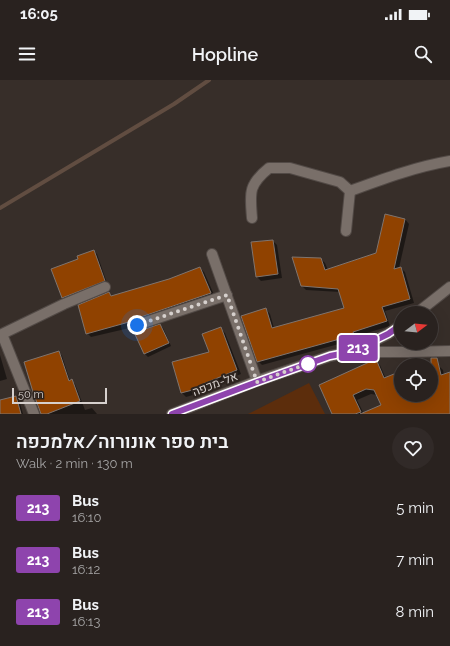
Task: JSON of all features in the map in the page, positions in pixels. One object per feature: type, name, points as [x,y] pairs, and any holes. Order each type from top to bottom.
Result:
[{"type":"street","points":[[350,191],[430,164],[450,161]]},
{"type":"street","points":[[252,218],[250,195],[257,177],[269,168],[290,168],[340,182],[350,191]]},
{"type":"street","points":[[346,231],[350,191]]},
{"type":"street","points":[[212,254],[257,382]]},
{"type":"street","points":[[426,306],[450,287]]},
{"type":"street","points":[[34,414],[2,334],[64,304],[105,288]]},
{"type":"street","points":[[137,325],[227,295]]},
{"type":"street","name":"אל-מכפה","points":[[172,414],[330,356],[351,352],[394,330]]},
{"type":"street","points":[[351,352],[450,351]]},
{"type":"shaded area","points":[[309,383],[325,414],[248,414]]},
{"type":"building","points":[[385,214],[405,219],[394,269],[401,267],[410,299],[382,307],[387,321],[353,332],[354,335],[257,362],[241,316],[266,308],[272,328],[344,308],[338,289],[301,286],[292,257],[321,258],[325,270],[376,253]]},
{"type":"building","points":[[273,240],[278,274],[256,277],[251,242]]},
{"type":"building","points":[[94,250],[105,281],[62,298],[51,269],[78,259],[77,256]]},
{"type":"building","points":[[200,267],[211,293],[135,319],[132,321],[131,326],[129,322],[86,334],[78,305],[109,292],[111,296],[169,279]]},
{"type":"building","points":[[160,324],[169,343],[144,354],[133,330],[139,331]]},
{"type":"building","points":[[221,327],[237,370],[203,384],[204,387],[181,393],[172,362],[209,352],[202,334]]},
{"type":"building","points":[[59,351],[69,381],[72,379],[80,401],[47,414],[41,414],[24,362]]},
{"type":"building","points":[[376,359],[384,378],[394,374],[394,402],[438,402],[438,362],[441,375],[450,372],[450,414],[360,414],[381,405],[374,390],[366,389],[353,395],[361,412],[355,414],[332,414],[319,385]]},
{"type":"building","points":[[16,396],[21,414],[0,414],[0,400]]},
{"type":"waterway","points":[[0,208],[174,104],[209,80]]},
{"type":"bus line","name":"213","points":[[172,414],[330,356],[351,352],[394,330]]},
{"type":"route","points":[[137,325],[227,295],[257,382],[315,361],[308,364]]}]
